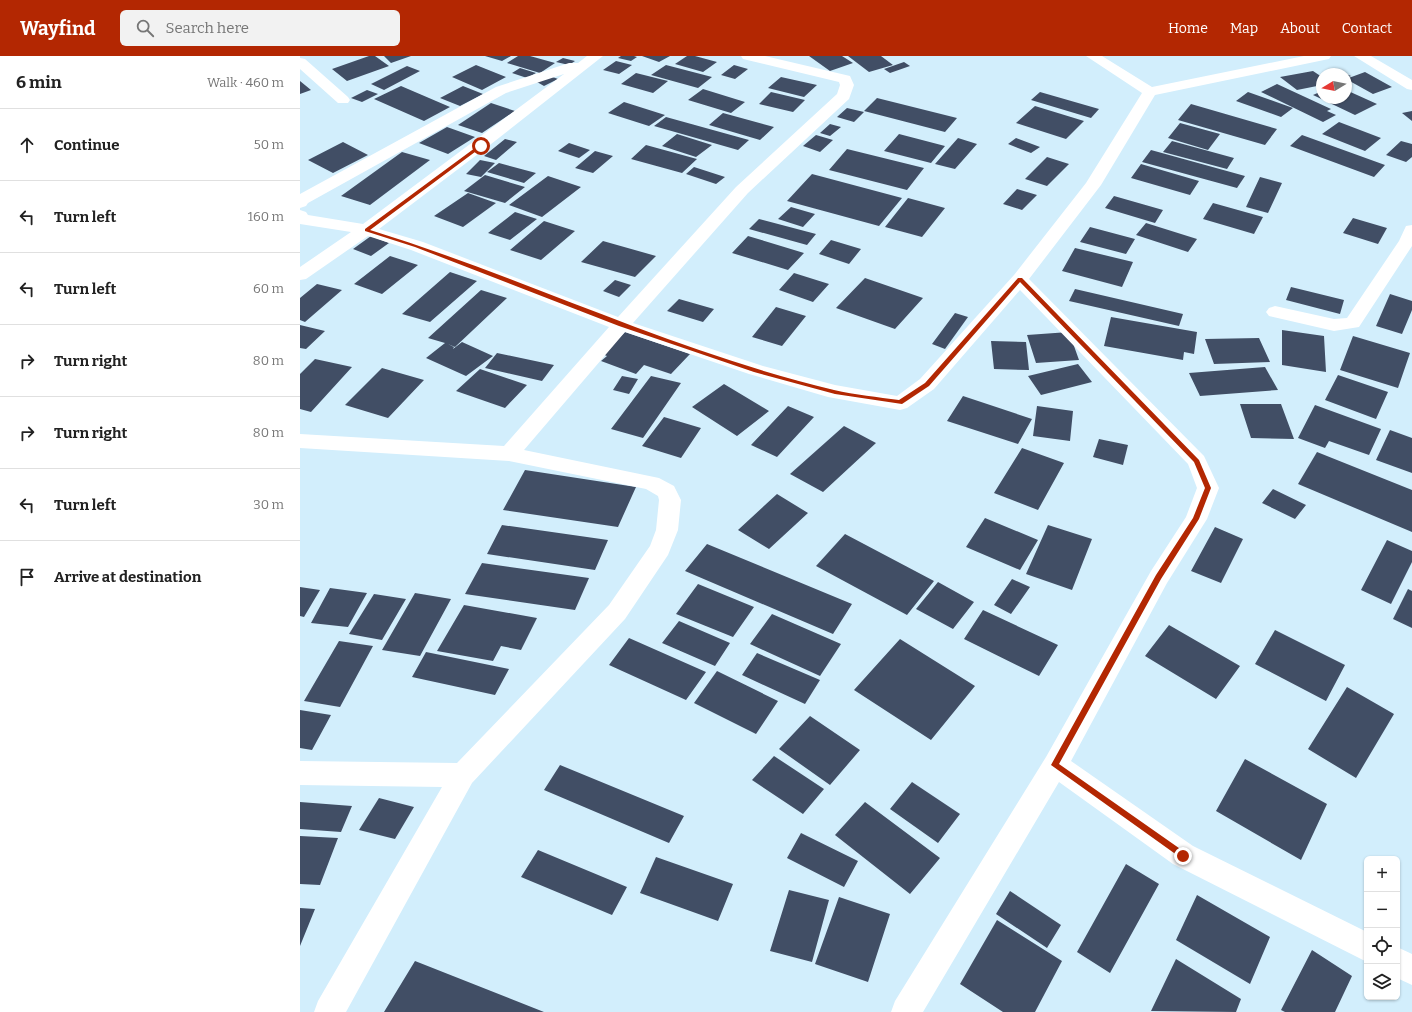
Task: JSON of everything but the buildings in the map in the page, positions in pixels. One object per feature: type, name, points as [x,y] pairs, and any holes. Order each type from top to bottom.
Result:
[{"type":"street","points":[[509,454],[621,325],[742,190],[844,96],[847,85],[845,79],[748,56]]},
{"type":"street","points":[[1093,56],[1150,92],[1324,56]]},
{"type":"street","points":[[1360,56],[1412,86]]},
{"type":"street","points":[[300,203],[301,200],[500,90],[592,59]]},
{"type":"street","points":[[300,275],[366,230],[481,146],[592,59]]},
{"type":"street","points":[[300,62],[343,100]]},
{"type":"street","points":[[300,215],[302,219],[366,230],[417,246],[621,325],[756,370],[835,392],[900,403],[927,384],[1020,279],[1093,185],[1150,92]]},
{"type":"street","points":[[1275,312],[1334,325],[1353,323],[1407,241],[1412,230]]},
{"type":"street","points":[[906,1012],[1055,765],[1159,577],[1196,519],[1208,488],[1197,461],[1020,279]]},
{"type":"street","points":[[300,441],[509,454],[652,483],[666,491],[670,500],[670,513],[660,549],[644,575],[617,612],[463,776],[329,1012]]},
{"type":"street","points":[[1055,765],[1183,856],[1364,946]]},
{"type":"street","points":[[300,773],[463,776]]},
{"type":"street","points":[[1400,964],[1412,970]]},
{"type":"route","points":[[481,146],[366,230],[417,246],[608,318],[621,325],[756,370],[835,392],[900,403],[927,384],[1020,279],[1150,415],[1197,461],[1208,488],[1196,519],[1159,577],[1055,765],[1183,856]]}]
